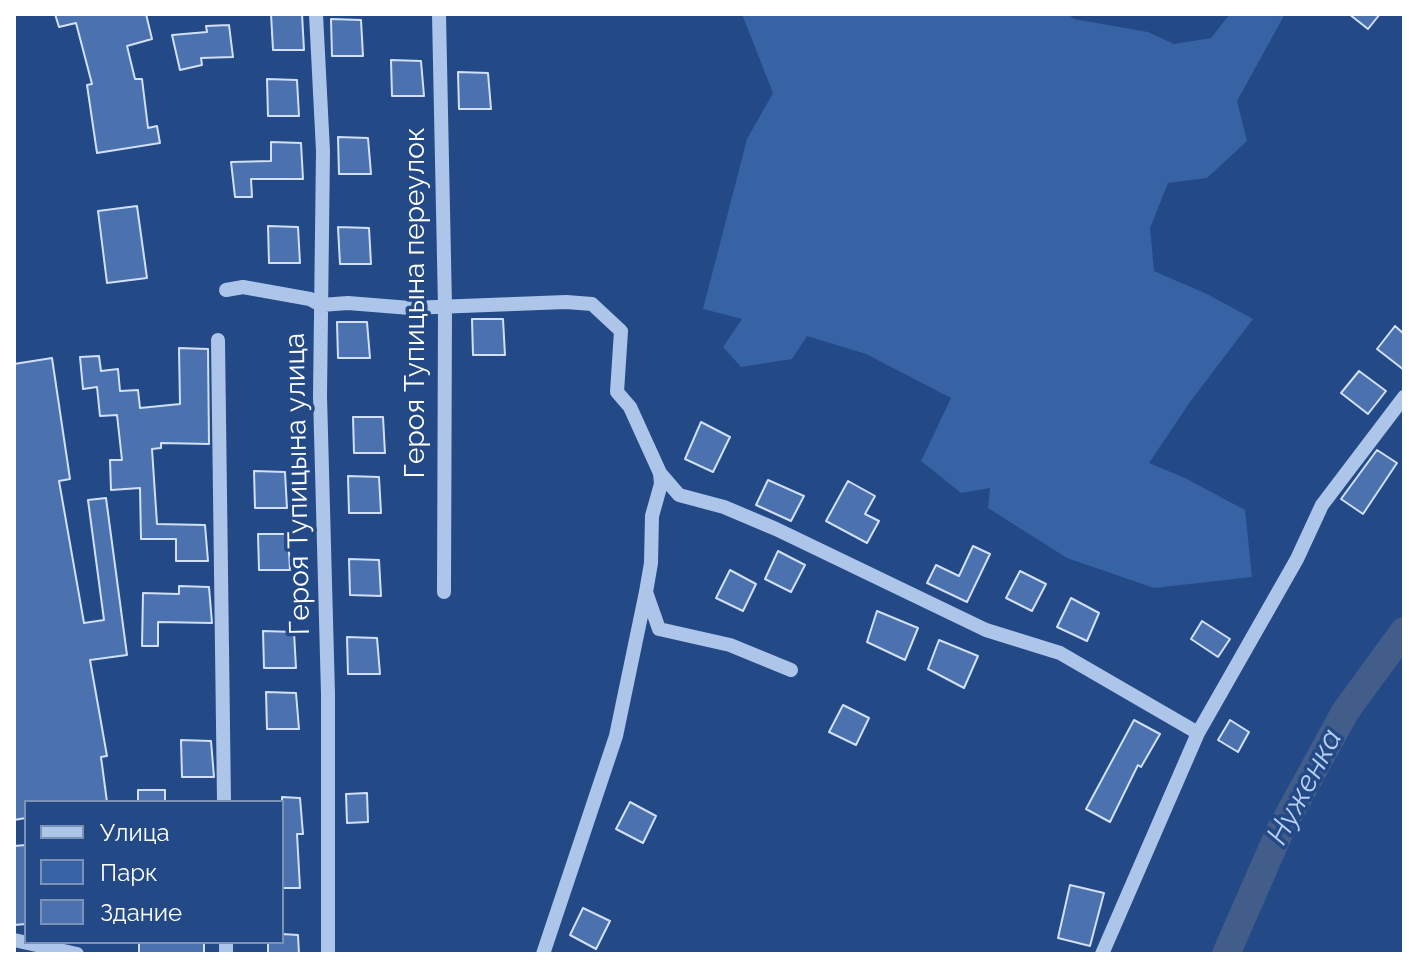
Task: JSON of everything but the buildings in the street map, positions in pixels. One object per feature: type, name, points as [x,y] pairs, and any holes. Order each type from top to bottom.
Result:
[{"type":"street","name":"Героя Тупицына улица","points":[[316,14],[323,151],[320,396],[328,694],[328,954]]},
{"type":"street","name":"Героя Тупицына переулок","points":[[439,14],[445,307],[444,592]]},
{"type":"street","points":[[226,290],[243,287],[310,299],[321,305],[348,303],[410,308],[566,302],[592,304],[621,331],[617,392],[630,407],[660,473],[679,495],[724,507],[776,529],[986,630],[1060,653],[1198,733]]},
{"type":"street","points":[[218,340],[224,800]]},
{"type":"street","points":[[1102,954],[1198,733],[1297,559],[1322,505],[1404,397]]},
{"type":"street","points":[[543,954],[616,736],[651,563],[652,516],[661,484],[660,473]]},
{"type":"street","points":[[646,592],[659,629],[730,645],[791,670]]},
{"type":"street","points":[[31,944],[75,954]]},
{"type":"green space","points":[[742,14],[1068,14],[1074,19],[1148,32],[1174,44],[1211,38],[1230,14],[1285,14],[1237,101],[1247,141],[1207,178],[1168,183],[1150,228],[1154,271],[1207,294],[1253,319],[1190,402],[1149,463],[1245,510],[1252,577],[1154,588],[1067,558],[988,508],[990,488],[961,493],[921,461],[951,398],[866,354],[807,336],[792,359],[741,367],[723,347],[742,319],[703,309],[747,139],[773,93]]},
{"type":"waterway","name":"Нуженка","points":[[1226,954],[1280,831],[1345,712],[1404,631]]}]
